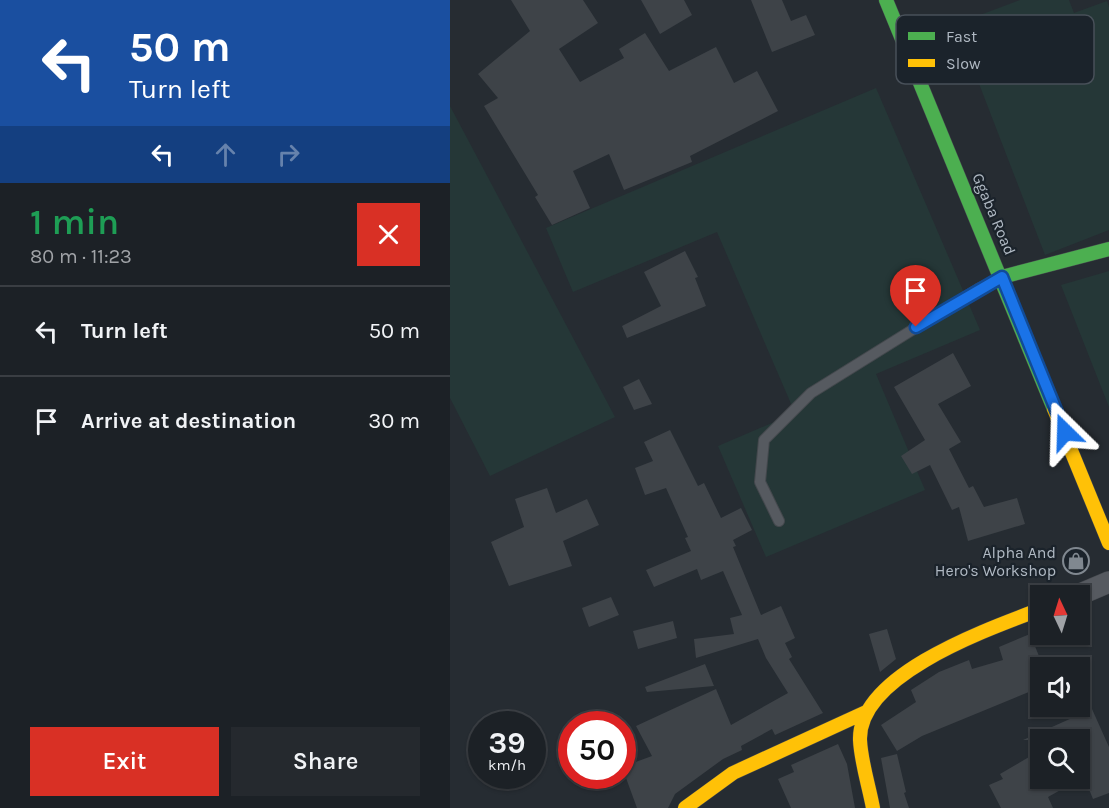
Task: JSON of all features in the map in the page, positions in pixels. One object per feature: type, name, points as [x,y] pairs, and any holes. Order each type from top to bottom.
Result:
[{"type":"street","name":"Ggaba Road","points":[[886,0],[896,24]]},
{"type":"street","name":"Ggaba Road","points":[[921,84],[1109,543]]},
{"type":"street","points":[[1002,277],[1109,249]]},
{"type":"street","points":[[1090,590],[1109,582]]},
{"type":"street","points":[[685,808],[732,773],[866,712],[902,676],[934,653],[1030,614]]},
{"type":"street","points":[[866,712],[860,727],[860,739],[873,808]]},
{"type":"lane","points":[[779,521],[760,482],[764,440],[810,393],[978,289],[1002,277]]},
{"type":"shaded area","points":[[1020,0],[1069,0],[1074,13],[1107,1],[1109,7],[1109,230],[1045,255],[979,84],[1094,84],[1094,15],[980,15]]},
{"type":"shaded area","points":[[876,88],[980,330],[876,374],[925,490],[766,557],[718,446],[795,413],[717,232],[573,292],[546,228]]},
{"type":"shaded area","points":[[450,106],[615,417],[490,476],[450,398]]},
{"type":"shaded area","points":[[1109,271],[1109,407],[1061,285]]},
{"type":"building","points":[[511,0],[583,0],[598,23],[559,49],[580,82],[624,58],[619,49],[645,33],[669,71],[716,47],[734,83],[757,71],[778,111],[690,156],[692,162],[624,190],[609,154],[573,171],[590,208],[552,225],[535,197],[538,195],[484,106],[498,98],[478,74],[530,31]]},
{"type":"building","points":[[641,0],[684,0],[692,15],[660,34]]},
{"type":"building","points":[[751,0],[782,0],[791,21],[806,15],[815,35],[772,52]]},
{"type":"building","points":[[685,251],[698,277],[695,278],[706,306],[627,338],[622,326],[661,306],[644,272]]},
{"type":"building","points":[[953,353],[971,386],[938,404],[961,442],[949,449],[969,488],[973,486],[984,507],[1017,498],[1025,524],[968,541],[959,507],[952,510],[930,465],[912,474],[901,456],[925,440],[894,387]]},
{"type":"building","points":[[639,379],[652,404],[634,410],[623,387]]},
{"type":"building","points":[[670,430],[698,486],[704,483],[721,518],[741,508],[752,530],[733,540],[736,546],[733,547],[761,615],[781,606],[795,638],[785,643],[792,657],[789,659],[823,713],[775,735],[772,729],[741,746],[742,750],[723,759],[675,794],[668,808],[637,808],[630,789],[636,789],[636,762],[652,756],[636,726],[716,689],[731,725],[788,693],[766,658],[758,639],[696,658],[694,639],[734,634],[730,618],[742,615],[723,571],[701,580],[697,569],[654,587],[646,570],[691,551],[685,538],[688,537],[666,488],[645,495],[635,468],[653,461],[644,442]]},
{"type":"building","points":[[547,488],[556,513],[587,499],[599,525],[563,541],[572,566],[509,586],[491,542],[524,527],[515,499]]},
{"type":"building","points":[[611,597],[619,615],[589,627],[582,608]]},
{"type":"building","points":[[673,621],[677,638],[638,649],[633,631]]},
{"type":"building","points":[[887,629],[896,659],[880,672],[869,634]]},
{"type":"building","points":[[1030,634],[1030,645],[1034,645],[1039,657],[1030,657],[1030,692],[922,736],[897,751],[881,725],[916,702],[911,690],[939,672],[969,660],[972,669],[1003,660],[999,647]]},
{"type":"building","points":[[705,664],[714,686],[647,692],[645,687]]},
{"type":"building","points":[[1092,709],[1109,747],[1109,793],[1093,799],[1089,789],[1090,729],[1047,729],[1074,717],[1090,717]]},
{"type":"building","points":[[838,744],[847,764],[855,808],[791,808],[778,779],[794,772],[791,765]]},
{"type":"building","points":[[897,754],[909,808],[890,808],[881,758]]},
{"type":"building","points":[[1030,756],[1030,789],[1062,789],[1048,797],[1053,808],[1001,808],[989,785],[1003,779],[1000,774]]},
{"type":"traffic: fast","points":[[886,0],[896,24]]},
{"type":"traffic: fast","points":[[921,84],[1054,409]]},
{"type":"traffic: fast","points":[[1002,277],[1109,249]]},
{"type":"traffic: slow","points":[[1054,409],[1109,543]]},
{"type":"traffic: slow","points":[[873,808],[860,740],[865,716],[880,694],[903,675],[931,657],[961,641],[1030,613]]},
{"type":"traffic: slow","points":[[685,808],[733,773],[866,712]]},
{"type":"place","name":"Alpha And Hero's Workshop","points":[[1076,561]]},
{"type":"route","points":[[916,327],[1002,277],[1065,432]]}]
